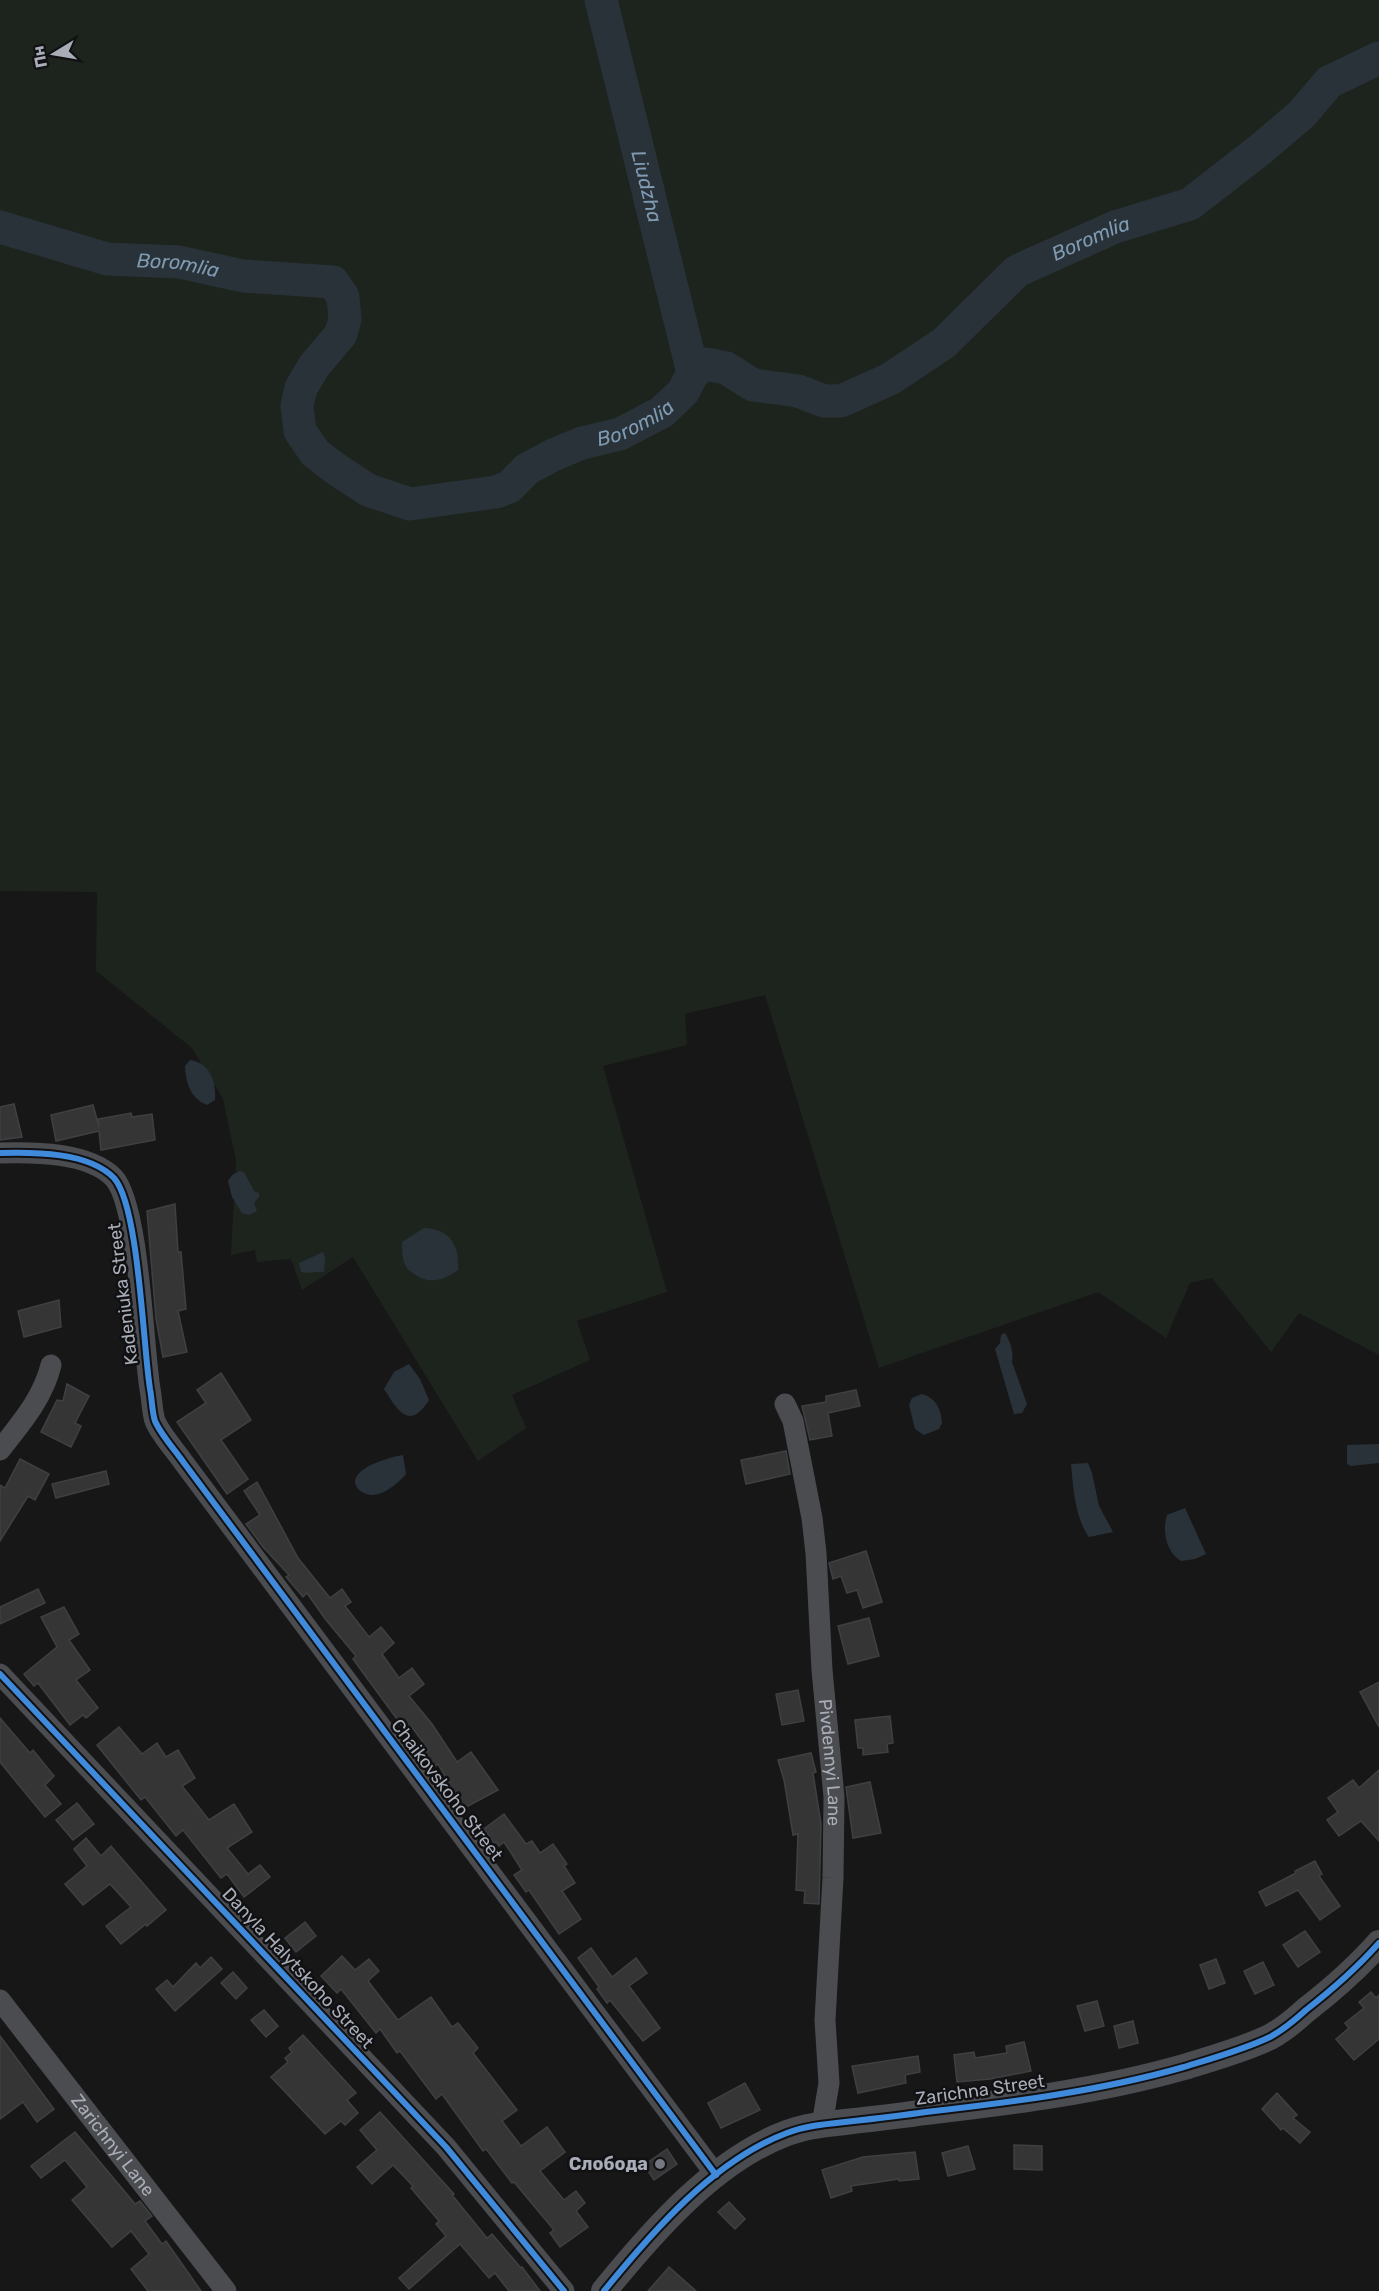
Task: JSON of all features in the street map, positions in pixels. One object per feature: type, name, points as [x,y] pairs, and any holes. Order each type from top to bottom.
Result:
[{"type":"street","name":"Kadeniuka Street","points":[[0,1153],[28,1153],[92,1163],[114,1179],[125,1197],[132,1229],[155,1421]]},
{"type":"street","points":[[0,1450],[30,1410],[48,1377],[51,1365]]},
{"type":"street","name":"Pivdennyi Lane","points":[[785,1404],[793,1420],[798,1440],[813,1530],[821,1659],[834,1797],[833,1878],[825,2020],[829,2083],[822,2125]]},
{"type":"street","name":"Chaikovskoho Street","points":[[155,1421],[716,2175]]},
{"type":"street","name":"Danylа Halytskoho Street","points":[[0,1674],[446,2147],[564,2291]]},
{"type":"street","name":"Zarichna Street","points":[[604,2291],[697,2190],[726,2166],[770,2140],[789,2132],[822,2125],[1095,2089],[1215,2058],[1271,2036],[1289,2024],[1354,1971],[1379,1942]]},
{"type":"street","name":"Zarichnyi Lane","points":[[0,2000],[226,2291]]},
{"type":"shaded area","points":[[0,0],[1379,0],[1379,1355],[1299,1313],[1271,1352],[1212,1278],[1190,1283],[1166,1338],[1098,1292],[879,1368],[765,995],[685,1014],[687,1045],[603,1066],[667,1292],[577,1321],[590,1360],[512,1395],[526,1428],[478,1461],[353,1257],[302,1290],[291,1259],[257,1262],[255,1250],[231,1255],[236,1161],[223,1099],[192,1048],[96,971],[97,892],[0,891]]},
{"type":"shaded area","points":[[190,1060],[203,1065],[211,1075],[215,1100],[207,1105],[193,1094],[188,1084],[185,1066]]},
{"type":"shaded area","points":[[240,1171],[244,1172],[254,1191],[259,1193],[254,1203],[257,1211],[249,1215],[242,1213],[232,1197],[228,1181],[232,1175]]},
{"type":"shaded area","points":[[424,1228],[447,1235],[455,1246],[458,1270],[447,1277],[436,1280],[424,1279],[405,1266],[402,1242]]},
{"type":"shaded area","points":[[323,1252],[324,1272],[301,1272],[299,1263]]},
{"type":"shaded area","points":[[1005,1333],[1011,1347],[1012,1362],[1027,1404],[1022,1413],[1014,1414],[995,1349],[1000,1343],[1001,1335]]},
{"type":"shaded area","points":[[409,1364],[420,1379],[429,1400],[422,1410],[409,1416],[399,1410],[384,1389],[394,1372]]},
{"type":"shaded area","points":[[922,1394],[931,1398],[937,1405],[942,1423],[939,1429],[924,1435],[915,1429],[909,1405],[912,1398]]},
{"type":"shaded area","points":[[1379,1444],[1379,1463],[1351,1466],[1347,1464],[1347,1445]]},
{"type":"shaded area","points":[[403,1455],[406,1474],[392,1487],[374,1495],[368,1495],[358,1489],[355,1481],[362,1471],[375,1463]]},
{"type":"shaded area","points":[[1088,1463],[1099,1506],[1113,1532],[1089,1537],[1078,1512],[1071,1464]]},
{"type":"shaded area","points":[[1185,1508],[1206,1554],[1195,1559],[1181,1561],[1166,1541],[1165,1528],[1167,1515]]},
{"type":"building","points":[[14,1104],[22,1137],[0,1140],[0,1107]]},
{"type":"building","points":[[93,1105],[99,1127],[98,1119],[131,1113],[132,1117],[152,1114],[155,1140],[101,1150],[99,1131],[56,1141],[51,1115]]},
{"type":"building","points":[[175,1204],[178,1252],[181,1252],[186,1309],[178,1311],[187,1352],[163,1357],[156,1319],[147,1211]]},
{"type":"building","points":[[59,1300],[61,1327],[24,1337],[18,1311]]},
{"type":"building","points":[[221,1373],[251,1420],[221,1440],[248,1479],[227,1494],[177,1422],[206,1403],[197,1390]]},
{"type":"building","points":[[67,1384],[89,1396],[75,1423],[81,1426],[71,1447],[41,1432],[57,1400],[63,1401]]},
{"type":"building","points":[[856,1390],[860,1406],[828,1413],[832,1436],[810,1440],[802,1406],[826,1402],[826,1396]]},
{"type":"building","points":[[786,1451],[790,1474],[746,1484],[741,1460]]},
{"type":"building","points":[[20,1459],[49,1474],[35,1500],[28,1496],[0,1541],[0,1485],[5,1488]]},
{"type":"building","points":[[106,1471],[109,1484],[56,1498],[52,1484]]},
{"type":"building","points":[[257,1482],[298,1558],[330,1598],[342,1589],[351,1602],[345,1606],[369,1637],[381,1627],[394,1643],[382,1654],[399,1678],[412,1668],[424,1684],[409,1696],[432,1724],[457,1762],[471,1752],[498,1790],[468,1806],[462,1806],[438,1764],[433,1767],[424,1754],[429,1750],[411,1726],[405,1730],[353,1659],[356,1656],[307,1593],[303,1597],[286,1577],[289,1575],[263,1547],[246,1524],[260,1515],[244,1491]]},
{"type":"building","points":[[866,1551],[882,1602],[863,1608],[857,1590],[847,1593],[841,1576],[833,1579],[829,1563]]},
{"type":"building","points":[[38,1589],[45,1603],[0,1624],[0,1607]]},
{"type":"building","points":[[64,1607],[79,1634],[69,1640],[90,1670],[76,1680],[98,1708],[86,1718],[83,1715],[70,1725],[38,1683],[34,1686],[24,1674],[57,1647],[41,1617]]},
{"type":"building","points":[[869,1618],[879,1656],[848,1664],[838,1626]]},
{"type":"building","points":[[1379,1682],[1379,1727],[1360,1692]]},
{"type":"building","points":[[798,1690],[804,1721],[782,1725],[776,1694]]},
{"type":"building","points":[[890,1716],[893,1743],[887,1744],[888,1752],[863,1755],[863,1748],[858,1748],[855,1720]]},
{"type":"building","points":[[0,1718],[30,1753],[33,1750],[54,1776],[45,1785],[61,1804],[45,1817],[0,1762]]},
{"type":"building","points":[[119,1727],[142,1754],[157,1743],[166,1757],[178,1750],[195,1778],[182,1786],[209,1820],[234,1804],[252,1832],[227,1848],[248,1874],[260,1865],[270,1877],[244,1897],[227,1874],[221,1878],[183,1830],[176,1836],[145,1797],[141,1800],[97,1745]]},
{"type":"building","points":[[811,1753],[816,1772],[813,1773],[821,1824],[819,1904],[804,1903],[805,1891],[796,1890],[798,1834],[793,1835],[784,1780],[778,1760]]},
{"type":"building","points":[[1379,1770],[1379,1841],[1361,1821],[1339,1836],[1327,1820],[1338,1812],[1328,1798],[1353,1780],[1359,1788]]},
{"type":"building","points":[[870,1782],[881,1833],[853,1838],[846,1787]]},
{"type":"building","points":[[77,1803],[94,1824],[73,1840],[56,1820]]},
{"type":"building","points":[[504,1814],[526,1844],[532,1841],[540,1853],[553,1844],[567,1864],[564,1866],[575,1883],[562,1891],[581,1919],[559,1934],[529,1890],[526,1892],[514,1875],[522,1870],[504,1842],[499,1846],[496,1842],[494,1843],[484,1829]]},
{"type":"building","points":[[86,1838],[101,1856],[111,1846],[166,1910],[121,1944],[106,1926],[131,1907],[110,1884],[83,1905],[65,1884],[87,1866],[74,1849]]},
{"type":"building","points":[[1315,1861],[1322,1874],[1319,1876],[1340,1906],[1320,1920],[1298,1890],[1266,1906],[1259,1892]]},
{"type":"building","points":[[305,1922],[316,1936],[296,1952],[285,1938]]},
{"type":"building","points":[[1305,1931],[1320,1952],[1298,1967],[1283,1945]]},
{"type":"building","points":[[591,1948],[612,1977],[636,1958],[647,1973],[629,1986],[660,2028],[643,2041],[610,2000],[607,2003],[597,1989],[599,1987],[578,1958]]},
{"type":"building","points":[[342,1956],[355,1970],[369,1959],[379,1971],[368,1981],[398,2020],[431,1997],[452,2027],[458,2023],[478,2048],[473,2053],[517,2110],[502,2121],[521,2146],[547,2127],[565,2152],[540,2171],[564,2200],[576,2191],[585,2203],[576,2211],[588,2227],[560,2247],[550,2233],[554,2230],[514,2182],[512,2183],[486,2149],[483,2151],[442,2094],[436,2099],[400,2051],[397,2053],[380,2029],[376,2033],[341,1989],[337,1993],[321,1976]]},
{"type":"building","points":[[211,1957],[222,1969],[175,2011],[156,1989],[167,1980],[173,1987],[196,1963],[200,1968]]},
{"type":"building","points":[[1216,1959],[1225,1983],[1209,1989],[1200,1965]]},
{"type":"building","points":[[1263,1962],[1274,1985],[1255,1994],[1244,1971]]},
{"type":"building","points":[[233,1972],[247,1988],[236,1999],[221,1983]]},
{"type":"building","points":[[1371,1992],[1376,1998],[1379,1995],[1379,2039],[1354,2060],[1336,2039],[1349,2028],[1345,2023],[1364,2008],[1359,2002]]},
{"type":"building","points":[[1097,2001],[1104,2026],[1085,2031],[1077,2006]]},
{"type":"building","points":[[264,2010],[278,2026],[266,2037],[251,2020]]},
{"type":"building","points":[[1133,2021],[1138,2043],[1119,2048],[1114,2026]]},
{"type":"building","points":[[303,2035],[356,2093],[347,2100],[358,2113],[345,2125],[341,2121],[325,2134],[271,2077],[288,2062],[285,2058],[292,2052],[289,2048]]},
{"type":"building","points":[[0,2036],[54,2109],[37,2122],[23,2102],[0,2119]]},
{"type":"building","points":[[1024,2042],[1031,2071],[990,2079],[957,2082],[954,2055],[974,2052],[975,2058],[1007,2053],[1006,2046]]},
{"type":"building","points":[[918,2056],[920,2072],[905,2075],[906,2083],[858,2093],[852,2066]]},
{"type":"building","points":[[745,2083],[760,2110],[721,2128],[708,2103]]},
{"type":"building","points":[[1277,2093],[1297,2115],[1293,2118],[1310,2132],[1300,2143],[1283,2128],[1281,2130],[1262,2109]]},
{"type":"building","points":[[380,2112],[454,2194],[452,2195],[487,2238],[492,2234],[540,2291],[509,2291],[495,2273],[489,2278],[460,2244],[409,2289],[399,2278],[446,2236],[436,2224],[439,2221],[411,2188],[413,2186],[393,2165],[372,2184],[357,2167],[377,2150],[360,2130]]},
{"type":"building","points":[[75,2132],[135,2204],[140,2201],[152,2216],[145,2221],[162,2244],[166,2241],[201,2291],[148,2291],[131,2269],[149,2254],[131,2231],[112,2247],[72,2200],[87,2187],[65,2160],[41,2178],[31,2166]]},
{"type":"building","points":[[1014,2145],[1042,2146],[1042,2170],[1014,2169]]},
{"type":"building","points":[[968,2146],[975,2169],[948,2176],[942,2153]]},
{"type":"building","name":"Слобода","points":[[667,2149],[677,2164],[654,2180],[644,2165]]},
{"type":"building","points":[[915,2152],[919,2179],[899,2181],[899,2179],[851,2186],[852,2191],[831,2198],[822,2170],[863,2157]]},
{"type":"building","points":[[729,2202],[745,2219],[735,2229],[718,2212]]},
{"type":"building","points":[[669,2267],[696,2291],[648,2291]]},
{"type":"waterway","name":"Liudzha","points":[[601,0],[693,373]]},
{"type":"waterway","name":"Boromlia","points":[[0,227],[107,259],[179,262],[243,276],[333,282],[343,297],[345,319],[341,334],[314,366],[301,388],[297,406],[300,431],[315,453],[336,469],[368,490],[410,504],[496,492],[509,487],[527,469],[553,455],[582,443],[620,434],[662,412],[683,392],[693,373],[706,364],[726,368],[753,385],[798,391],[824,401],[841,401],[890,379],[944,343],[1017,271],[1115,227],[1190,204],[1302,114],[1329,82],[1379,58]]},
{"type":"cycle path","points":[[0,1153],[60,1155],[76,1158],[103,1169],[114,1178],[122,1193],[135,1246],[147,1369],[155,1421],[161,1432],[716,2175]]},
{"type":"cycle path","points":[[0,1674],[446,2147],[564,2291]]},
{"type":"cycle path","points":[[604,2291],[643,2245],[686,2200],[734,2161],[760,2145],[801,2129],[1056,2095],[1120,2083],[1228,2054],[1260,2042],[1284,2028],[1344,1978],[1379,1943]]},
{"type":"place","name":"Слобода","points":[[660,2164]]}]
